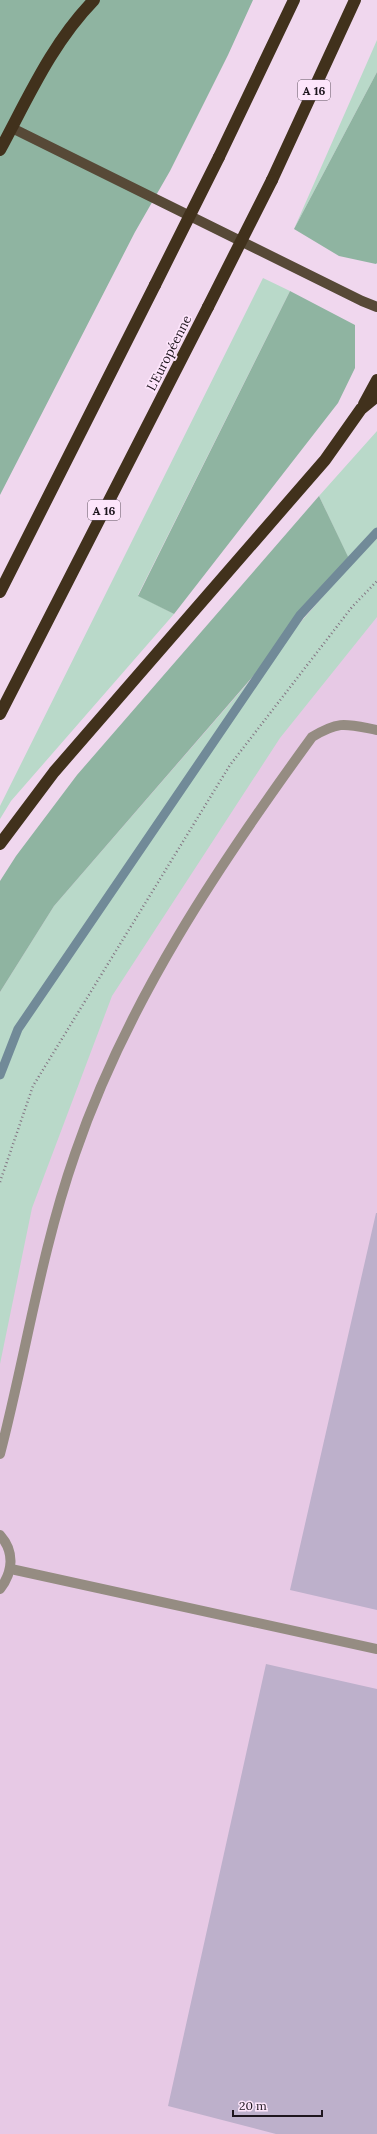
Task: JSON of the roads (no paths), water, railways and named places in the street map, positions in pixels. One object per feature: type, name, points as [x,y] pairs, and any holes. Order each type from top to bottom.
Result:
[{"type":"highway","points":[[0,150],[56,46],[71,24],[94,0]]},
{"type":"highway","points":[[0,592],[219,157],[294,0]]},
{"type":"highway","name":"L'Européenne","points":[[0,714],[272,180],[355,0]]},
{"type":"highway","points":[[0,844],[54,772],[325,460],[361,409],[377,380]]},
{"type":"highway","points":[[361,409],[377,396]]},
{"type":"main road","points":[[12,128],[362,301],[377,307]]},
{"type":"main road","points":[[362,301],[377,313]]},
{"type":"lane","points":[[0,1454],[15,1396],[50,1237],[62,1192],[91,1107],[126,1032],[188,918],[239,840],[312,737],[328,727],[344,723],[377,730]]},
{"type":"lane","points":[[0,1535],[8,1545],[11,1557],[11,1569],[7,1580],[0,1590]]},
{"type":"lane","points":[[11,1569],[377,1649]]},
{"type":"waterway","points":[[0,1075],[18,1029],[300,615],[377,532]]}]
